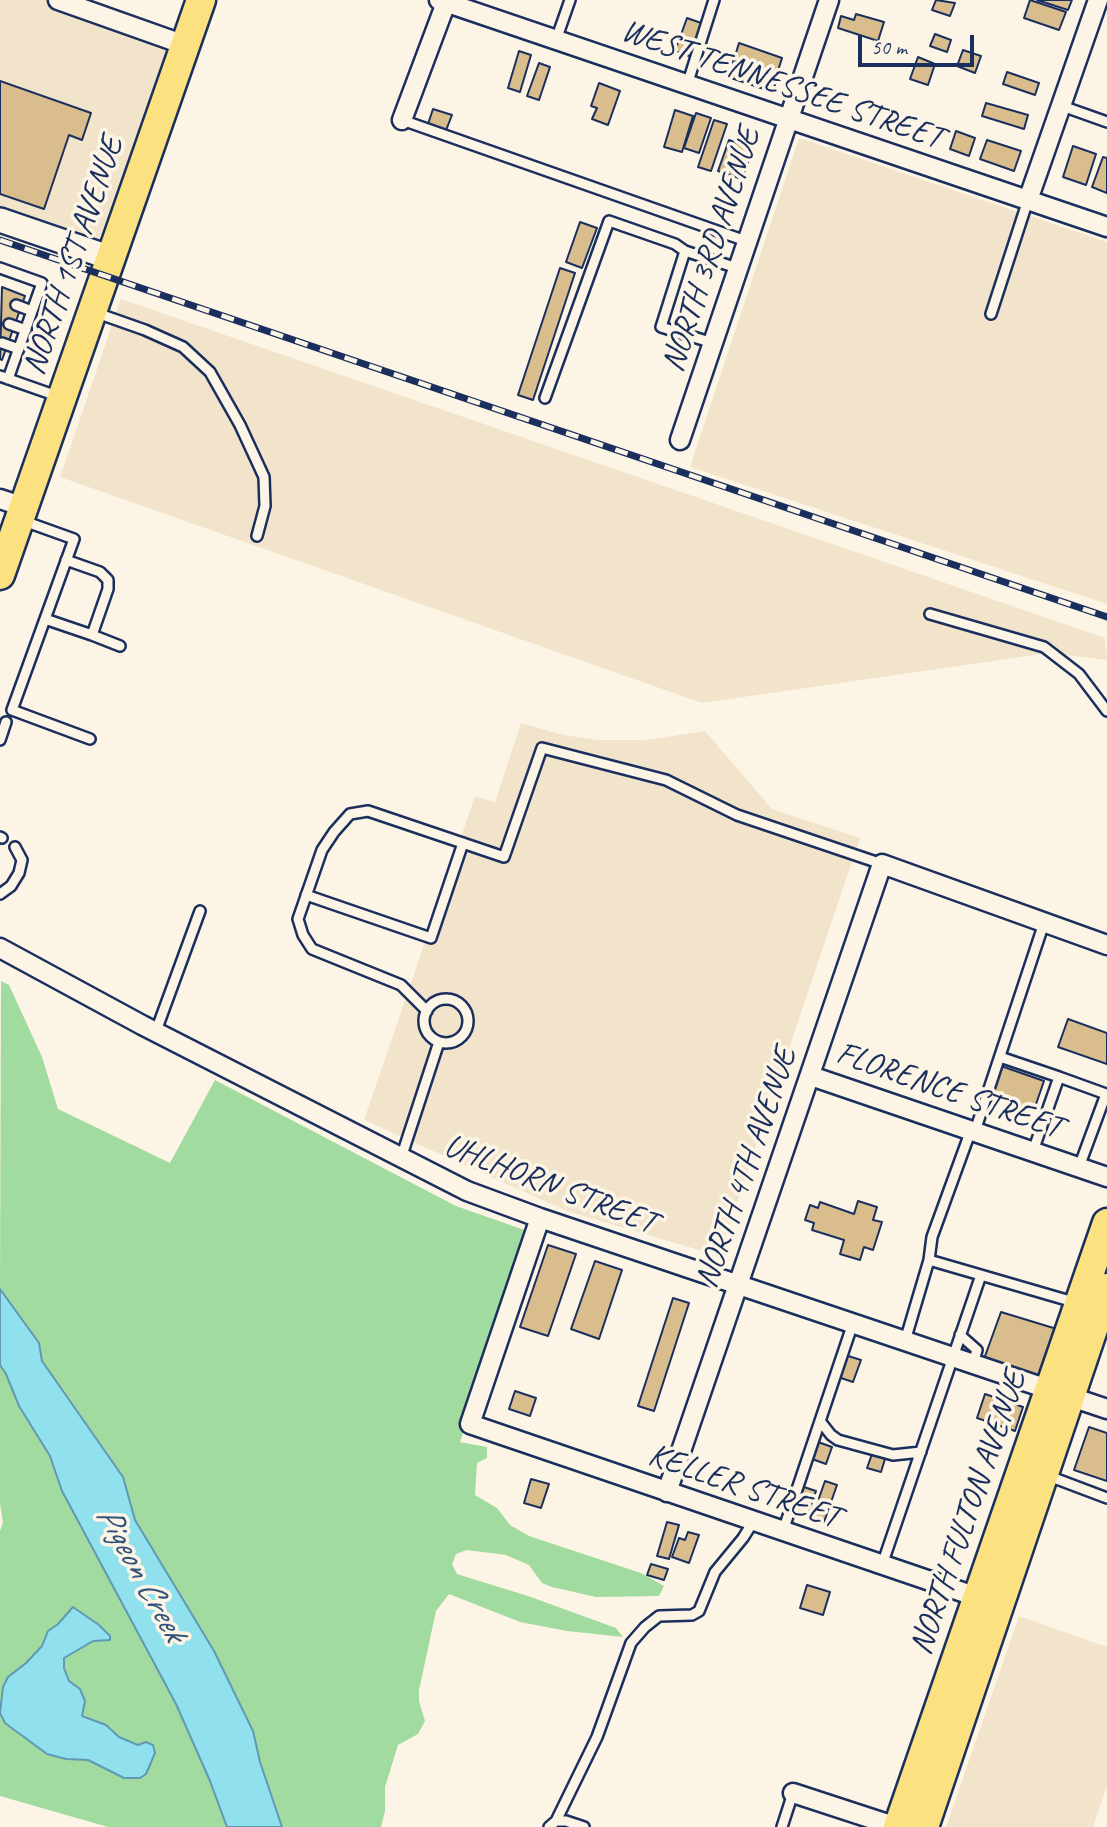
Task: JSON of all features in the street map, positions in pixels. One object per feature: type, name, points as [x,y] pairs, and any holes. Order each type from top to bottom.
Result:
[{"type":"main road","name":"NORTH 1ST AVENUE","points":[[0,575],[15,508],[62,398],[201,0]]},
{"type":"main road","name":"NORTH FULTON AVENUE","points":[[897,1827],[988,1601],[1044,1475],[1078,1304],[1107,1223]]},
{"type":"main road","name":"NORTH FULTON AVENUE","points":[[924,1827],[988,1601],[1060,1393],[1107,1288]]},
{"type":"street","name":"NORTH 3RD AVENUE","points":[[680,440],[829,0]]},
{"type":"street","points":[[402,120],[444,1]]},
{"type":"street","name":"WEST TENNESSEE STREET","points":[[444,1],[1107,227]]},
{"type":"street","points":[[70,2],[185,45]]},
{"type":"street","points":[[1028,200],[1099,13]]},
{"type":"street","points":[[0,220],[111,258]]},
{"type":"street","points":[[882,864],[1107,945]]},
{"type":"street","name":"NORTH 4TH AVENUE","points":[[667,1492],[882,864]]},
{"type":"street","name":"UHLHORN STREET","points":[[0,948],[467,1191],[1107,1409]]},
{"type":"street","name":"FLORENCE STREET","points":[[811,1076],[1107,1177]]},
{"type":"street","name":"KELLER STREET","points":[[540,1218],[470,1424],[988,1601]]},
{"type":"street","points":[[793,1793],[897,1827]]},
{"type":"lane","points":[[556,40],[570,0]]},
{"type":"lane","points":[[687,85],[714,0]]},
{"type":"lane","points":[[1062,106],[1107,122]]},
{"type":"lane","points":[[402,120],[746,241]]},
{"type":"lane","points":[[991,314],[1028,200]]},
{"type":"lane","points":[[545,398],[608,221],[675,243],[685,251],[737,268]]},
{"type":"lane","points":[[685,251],[662,327],[713,343]]},
{"type":"lane","points":[[0,268],[42,283],[19,349],[4,378],[62,398]]},
{"type":"lane","points":[[16,305],[32,310]]},
{"type":"lane","points":[[92,312],[145,330],[183,348],[210,372],[240,425],[264,477],[265,506],[257,536]]},
{"type":"lane","points":[[9,324],[26,330]]},
{"type":"lane","points":[[2,343],[19,349]]},
{"type":"lane","points":[[15,508],[74,539],[12,710],[90,738]]},
{"type":"lane","points":[[66,560],[100,572],[107,580],[108,589],[92,635]]},
{"type":"lane","points":[[930,614],[1044,647],[1079,674],[1107,711]]},
{"type":"lane","points":[[44,619],[120,646]]},
{"type":"lane","points":[[0,740],[6,722]]},
{"type":"lane","points":[[426,1012],[401,985],[312,949],[303,935],[298,919],[322,850],[350,814],[368,811],[504,857],[542,748],[666,780],[737,815],[882,864]]},
{"type":"lane","points":[[306,895],[431,938],[463,843]]},
{"type":"lane","points":[[0,894],[11,886],[19,873],[22,860],[15,847]]},
{"type":"lane","points":[[156,1031],[200,911]]},
{"type":"lane","points":[[905,1340],[929,1260],[932,1237],[1000,1057],[1044,923]]},
{"type":"lane","points":[[447,999],[460,1003],[468,1015],[464,1035],[452,1042],[439,1042],[430,1037],[424,1023],[426,1012],[434,1003],[447,999]]},
{"type":"lane","points":[[401,1158],[439,1042]]},
{"type":"lane","points":[[1000,1057],[1106,1094],[1079,1167]]},
{"type":"lane","points":[[1033,1151],[1059,1077]]},
{"type":"lane","points":[[929,1260],[1078,1304]]},
{"type":"lane","points":[[882,1565],[981,1275]]},
{"type":"lane","points":[[783,1531],[853,1323]]},
{"type":"lane","points":[[960,1335],[977,1350],[973,1364]]},
{"type":"lane","points":[[820,1421],[838,1440],[893,1455],[921,1452]]},
{"type":"lane","points":[[1044,1475],[1107,1499]]},
{"type":"lane","points":[[553,1824],[597,1737],[631,1643],[659,1616],[692,1615],[699,1611],[715,1572],[753,1522]]},
{"type":"lane","points":[[782,1827],[793,1793]]},
{"type":"lane","points":[[553,1824],[566,1821],[584,1827]]},
{"type":"shaded area","points":[[0,0],[58,0],[185,45],[111,258],[0,219]]},
{"type":"shaded area","points":[[799,138],[1107,242],[1107,604],[690,467]]},
{"type":"shaded area","points":[[121,299],[1105,638],[1107,660],[1049,653],[702,703],[60,477]]},
{"type":"shaded area","points":[[521,723],[563,735],[598,740],[646,740],[705,731],[772,809],[860,838],[719,1256],[567,1211],[364,1120],[475,796],[495,802]]},
{"type":"shaded area","points":[[1019,1616],[1107,1647],[1107,1786],[1093,1827],[946,1827]]},
{"type":"green space","points":[[1,981],[9,985],[42,1057],[58,1109],[170,1163],[215,1080],[456,1206],[530,1232],[460,1442],[487,1447],[487,1458],[477,1463],[475,1495],[497,1508],[510,1525],[529,1536],[641,1573],[664,1586],[659,1596],[596,1597],[542,1583],[529,1565],[506,1555],[467,1550],[456,1554],[452,1564],[457,1574],[616,1628],[623,1637],[567,1631],[520,1622],[449,1594],[436,1611],[419,1690],[425,1721],[418,1734],[398,1745],[385,1787],[385,1811],[381,1827],[282,1827],[260,1762],[253,1731],[214,1651],[135,1520],[123,1477],[42,1361],[39,1343],[0,1289]]},
{"type":"green space","points":[[0,1365],[19,1406],[50,1456],[62,1491],[176,1704],[227,1827],[108,1827],[0,1796],[0,1531],[3,1522],[0,1504]]},
{"type":"water","name":"Pigeon Creek","points":[[0,1289],[39,1343],[42,1361],[123,1477],[135,1520],[214,1651],[253,1731],[260,1762],[282,1827],[227,1827],[176,1704],[62,1491],[50,1456],[19,1406],[0,1365]]},
{"type":"water","points":[[73,1607],[110,1636],[110,1640],[93,1641],[64,1658],[64,1668],[69,1681],[80,1689],[85,1701],[82,1716],[106,1725],[119,1737],[138,1745],[146,1742],[153,1745],[155,1753],[146,1774],[140,1778],[124,1778],[88,1760],[66,1759],[47,1754],[5,1723],[0,1713],[3,1687],[8,1677],[42,1646],[48,1631]]},
{"type":"building","points":[[936,0],[955,3],[950,16],[932,10]]},
{"type":"building","points":[[1030,0],[1066,12],[1059,30],[1024,18]]},
{"type":"building","points":[[1037,0],[1072,0],[1068,10]]},
{"type":"building","points":[[856,14],[884,22],[878,41],[838,28],[841,16],[854,20]]},
{"type":"building","points":[[687,18],[704,24],[692,57],[675,51]]},
{"type":"building","points":[[935,34],[951,40],[947,52],[930,46]]},
{"type":"building","points":[[739,43],[782,58],[777,74],[734,59]]},
{"type":"building","points":[[963,50],[981,56],[975,73],[957,66]]},
{"type":"building","points":[[519,51],[531,55],[520,92],[508,88]]},
{"type":"building","points":[[918,57],[935,64],[928,85],[910,79]]},
{"type":"building","points":[[733,60],[778,75],[773,92],[728,77]]},
{"type":"building","points":[[539,63],[550,67],[539,100],[527,96]]},
{"type":"building","points":[[1007,72],[1039,83],[1035,95],[1003,84]]},
{"type":"building","points":[[0,81],[91,113],[82,140],[69,135],[44,209],[0,194]]},
{"type":"building","points":[[599,83],[620,91],[608,125],[592,119],[597,108],[591,106]]},
{"type":"building","points":[[986,103],[1028,115],[1024,129],[982,116]]},
{"type":"building","points":[[433,109],[452,115],[445,133],[427,127]]},
{"type":"building","points":[[675,110],[693,116],[682,152],[664,147]]},
{"type":"building","points":[[696,113],[711,118],[699,153],[684,148]]},
{"type":"building","points":[[714,120],[727,124],[711,171],[698,167]]},
{"type":"building","points":[[956,131],[975,138],[969,156],[950,149]]},
{"type":"building","points":[[729,140],[753,149],[742,179],[718,171]]},
{"type":"building","points":[[987,140],[1021,151],[1014,171],[980,159]]},
{"type":"building","points":[[1073,146],[1096,154],[1086,185],[1063,177]]},
{"type":"building","points":[[1103,157],[1107,158],[1107,193],[1092,187]]},
{"type":"building","points":[[580,222],[597,228],[582,268],[566,262]]},
{"type":"building","points":[[560,268],[575,273],[533,400],[518,395]]},
{"type":"building","points":[[2,287],[25,296],[2,360],[0,359]]},
{"type":"building","points":[[1068,1019],[1107,1033],[1107,1064],[1058,1047]]},
{"type":"building","points":[[1001,1066],[1044,1081],[1034,1110],[991,1095]]},
{"type":"building","points":[[858,1201],[877,1207],[873,1220],[882,1222],[873,1250],[864,1247],[860,1260],[840,1254],[844,1240],[812,1230],[814,1223],[805,1220],[810,1205],[818,1208],[820,1202],[854,1214]]},
{"type":"building","points":[[548,1245],[576,1254],[548,1336],[520,1327]]},
{"type":"building","points":[[595,1261],[622,1270],[599,1339],[571,1329]]},
{"type":"building","points":[[673,1298],[689,1303],[654,1411],[638,1406]]},
{"type":"building","points":[[1001,1312],[1060,1330],[1046,1382],[984,1359]]},
{"type":"building","points":[[845,1355],[861,1360],[853,1382],[838,1377]]},
{"type":"building","points":[[515,1391],[536,1398],[530,1416],[509,1409]]},
{"type":"building","points":[[985,1394],[1023,1407],[1015,1431],[977,1418]]},
{"type":"building","points":[[1089,1427],[1107,1433],[1107,1481],[1074,1470]]},
{"type":"building","points":[[818,1442],[832,1447],[826,1464],[812,1459]]},
{"type":"building","points":[[872,1454],[885,1459],[881,1472],[867,1468]]},
{"type":"building","points":[[531,1479],[549,1484],[541,1508],[524,1503]]},
{"type":"building","points":[[825,1481],[837,1485],[824,1522],[812,1518]]},
{"type":"building","points":[[801,1486],[816,1491],[807,1517],[792,1512]]},
{"type":"building","points":[[667,1522],[679,1525],[669,1559],[657,1556]]},
{"type":"building","points":[[688,1532],[699,1535],[689,1563],[672,1557],[679,1538],[685,1540]]},
{"type":"building","points":[[651,1564],[668,1569],[664,1580],[647,1575]]},
{"type":"building","points":[[807,1585],[830,1592],[823,1615],[800,1608]]},
{"type":"railway","points":[[0,240],[1107,617]]}]
